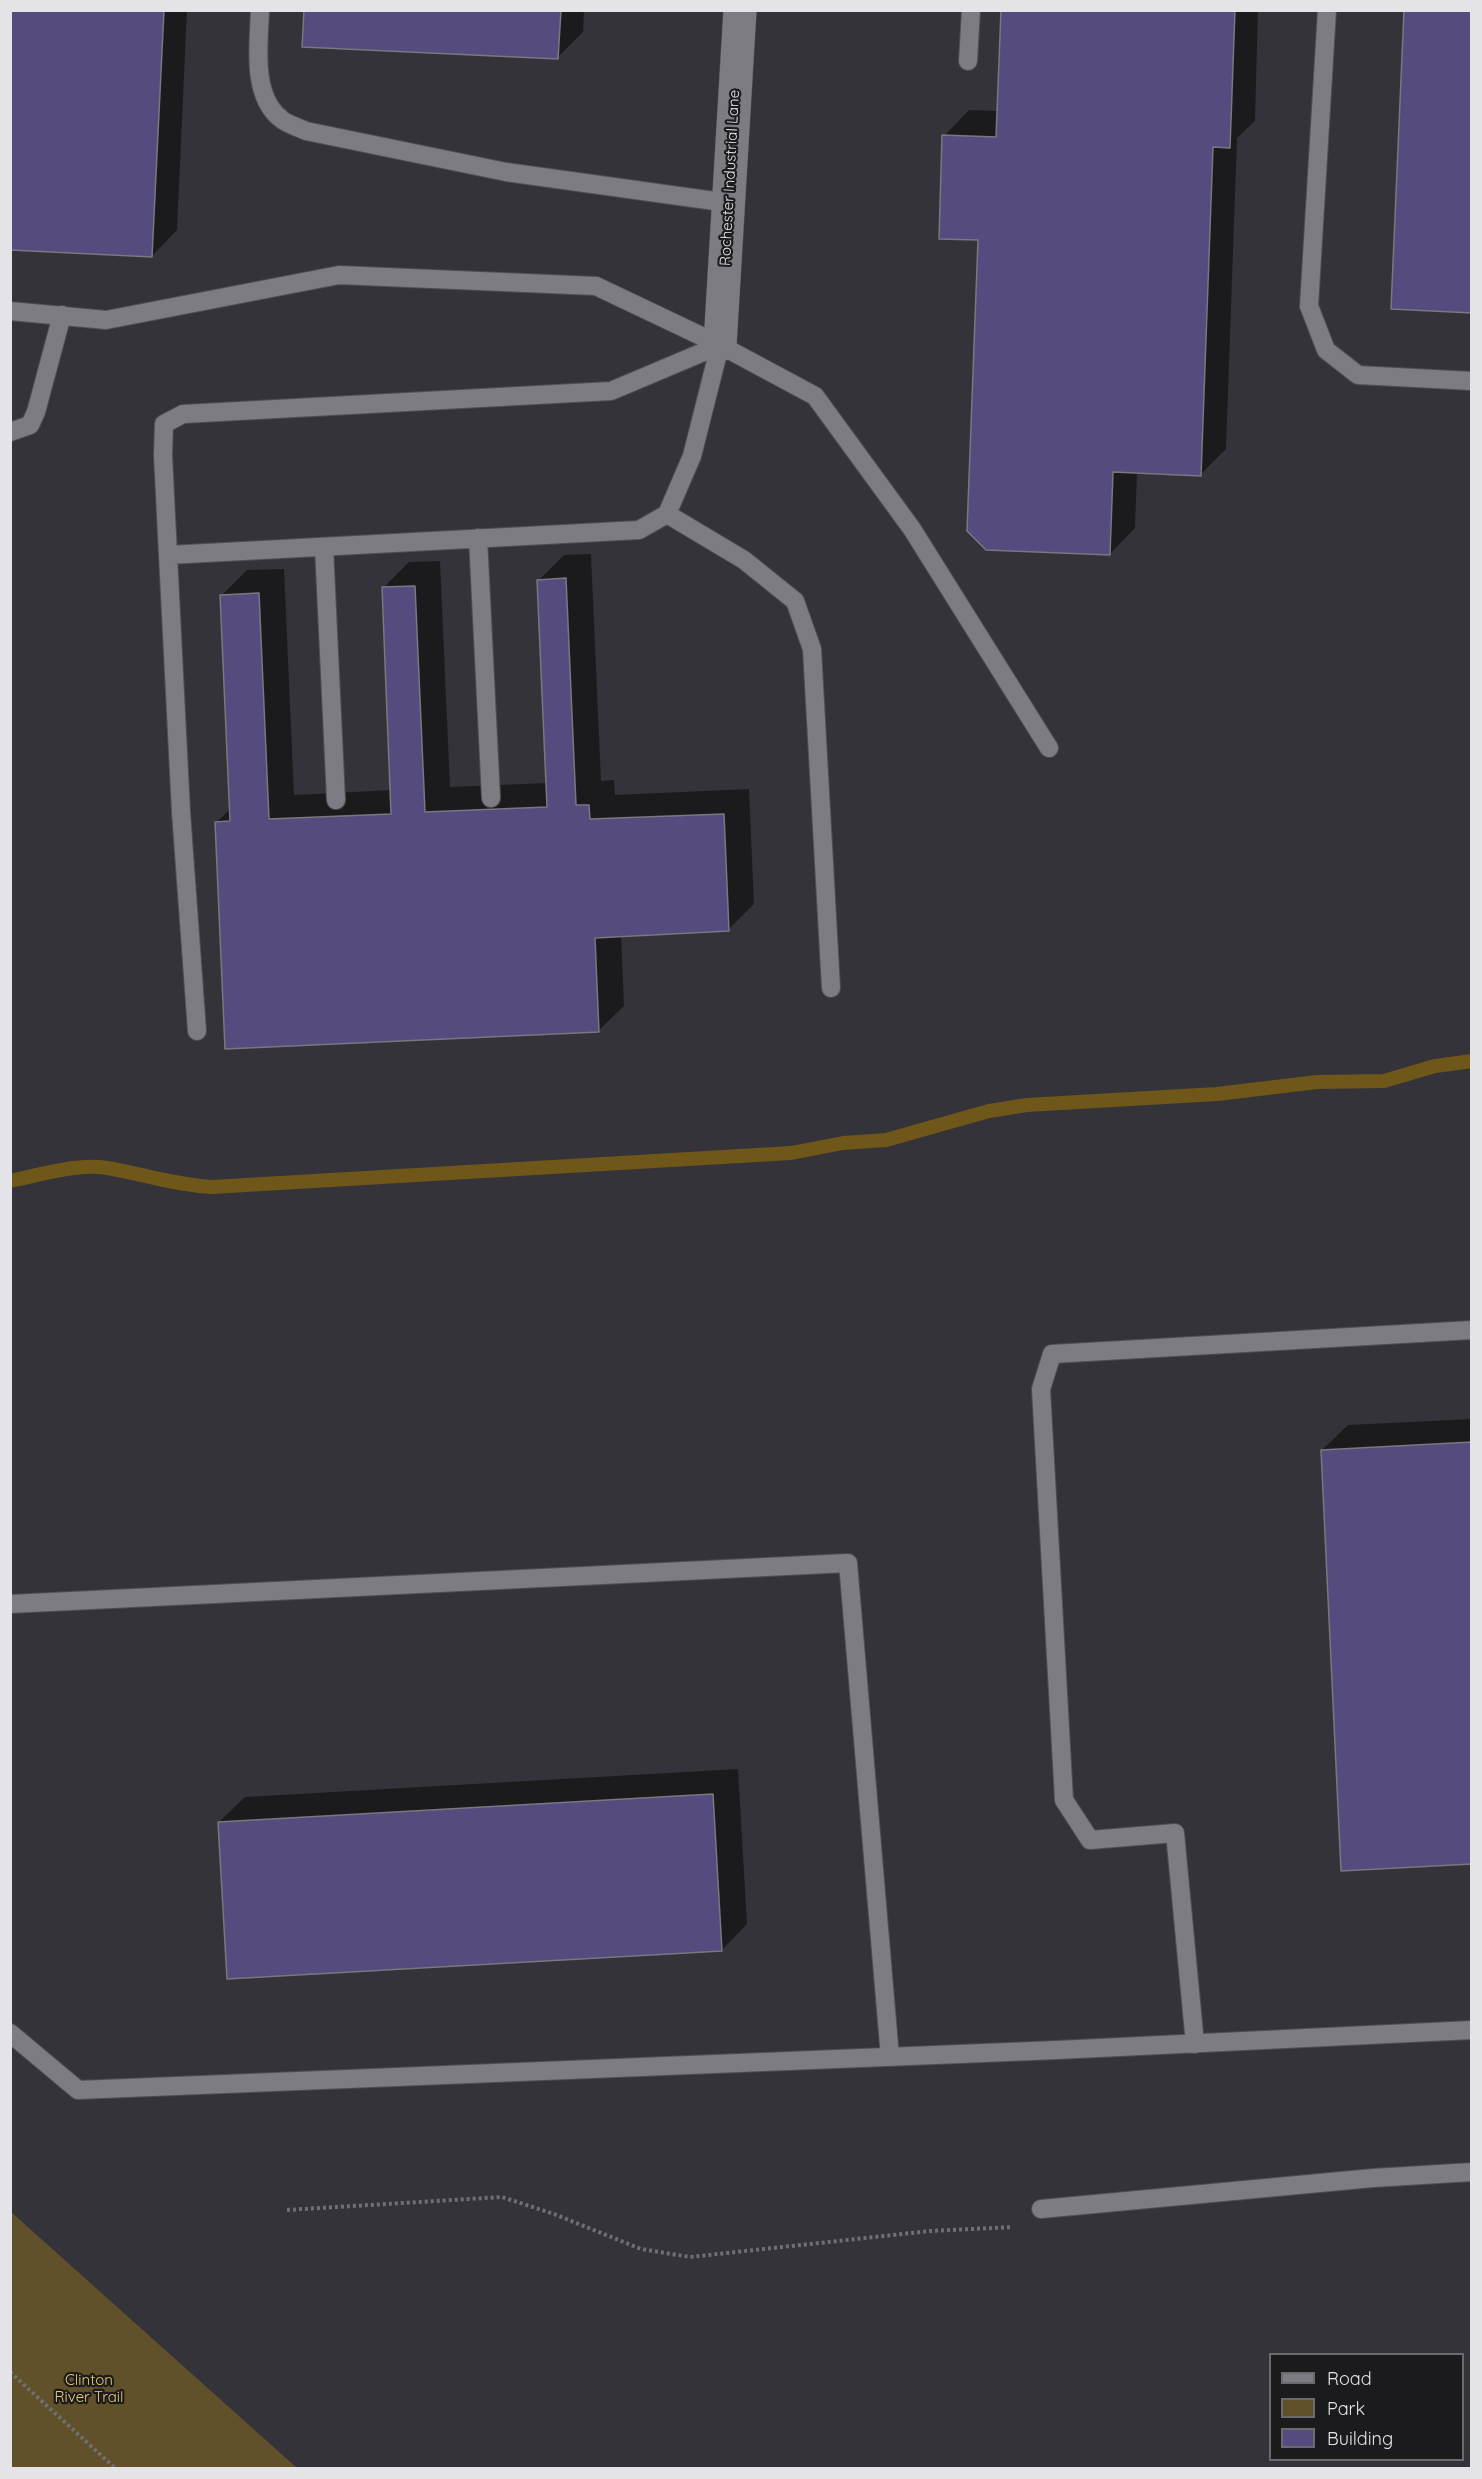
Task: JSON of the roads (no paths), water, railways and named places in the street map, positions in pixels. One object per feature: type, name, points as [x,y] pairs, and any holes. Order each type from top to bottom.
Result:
[{"type":"street","name":"Rochester Industrial Lane","points":[[720,345],[740,10]]},
{"type":"lane","points":[[260,10],[258,59],[265,97],[280,118],[306,130],[506,172],[729,203]]},
{"type":"lane","points":[[968,61],[971,10]]},
{"type":"lane","points":[[1327,10],[1310,306],[1326,350],[1358,375],[1472,381]]},
{"type":"lane","points":[[10,311],[106,320],[339,275],[596,286],[720,345],[815,396],[912,529],[1049,748]]},
{"type":"lane","points":[[10,432],[30,425],[36,412],[62,315]]},
{"type":"lane","points":[[168,555],[639,530],[667,514],[692,456],[720,345]]},
{"type":"lane","points":[[197,1031],[168,555],[163,455],[164,424],[183,414],[611,391],[720,345]]},
{"type":"lane","points":[[667,514],[744,560],[795,601],[812,649],[831,987]]},
{"type":"lane","points":[[478,538],[491,798]]},
{"type":"lane","points":[[324,547],[336,800]]},
{"type":"lane","points":[[1195,2044],[1175,1833],[1090,1840],[1064,1800],[1041,1389],[1052,1354],[1472,1330]]},
{"type":"lane","points":[[10,1604],[849,1563],[890,2057]]},
{"type":"lane","points":[[10,2033],[78,2090],[1195,2044],[1472,2030]]},
{"type":"lane","points":[[1041,2209],[1373,2178],[1472,2172]]},
{"type":"waterway","points":[[10,1181],[58,1170],[95,1167],[212,1187],[791,1153],[843,1143],[886,1140],[989,1111],[1027,1105],[1217,1094],[1317,1082],[1384,1081],[1435,1066],[1472,1061]]},
{"type":"park label","name":"Clinton River Trail","points":[[89,2388]]}]
